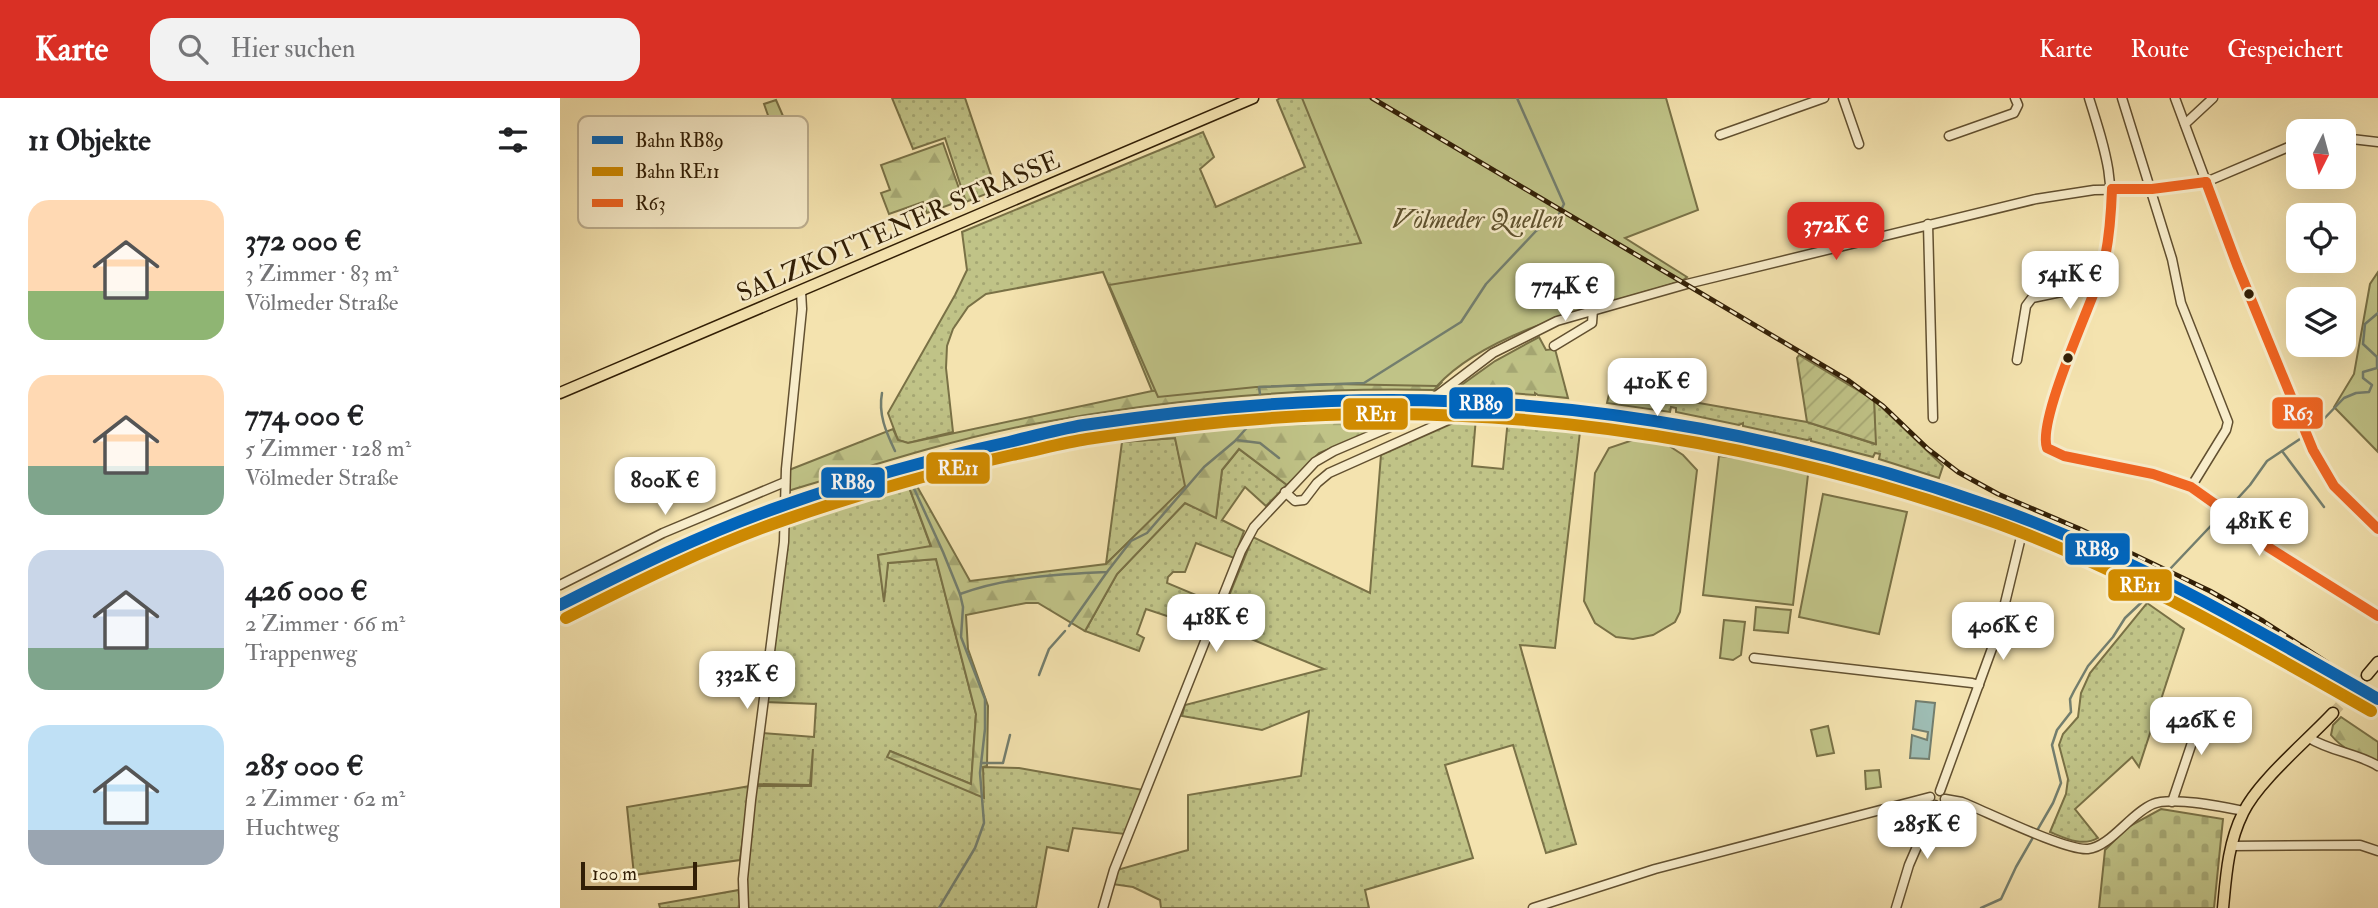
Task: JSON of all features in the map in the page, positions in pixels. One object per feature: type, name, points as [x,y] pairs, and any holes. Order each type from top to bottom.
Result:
[{"type":"main road","name":"SALZKOTTENER STRASSE","points":[[560,393],[1253,98]]},
{"type":"main road","points":[[2367,675],[2378,662]]},
{"type":"main road","points":[[2222,908],[2231,846],[2244,811],[2258,791],[2333,713]]},
{"type":"street","points":[[1720,135],[1824,98]]},
{"type":"street","points":[[1843,98],[1859,144]]},
{"type":"street","points":[[1949,136],[2014,113],[2018,105],[2015,98]]},
{"type":"street","points":[[2089,98],[2107,158],[2112,189],[2108,247],[2069,353],[2045,435],[2046,447],[2055,453],[2153,474],[2191,487],[2232,516],[2268,547],[2378,616]]},
{"type":"street","points":[[2122,98],[2152,189],[2172,259],[2181,303],[2228,422],[2226,430],[2191,487]]},
{"type":"street","points":[[2175,98],[2237,265],[2317,459],[2326,476],[2345,500],[2378,529]]},
{"type":"street","points":[[2185,124],[2213,98]]},
{"type":"street","points":[[2356,139],[2378,142]]},
{"type":"street","points":[[1103,908],[1114,870],[1241,551],[1254,527],[1315,462],[1402,422],[1493,353],[1557,321],[1593,309],[2036,199],[2112,189],[2152,189],[2206,182],[2286,148]]},
{"type":"street","points":[[1928,224],[1933,418]]},
{"type":"street","points":[[2017,360],[2026,306],[2032,299],[2095,287]]},
{"type":"street","points":[[744,908],[743,879],[747,841],[784,542],[785,482],[802,309],[801,291]]},
{"type":"street","points":[[1554,346],[1592,323],[1593,309]]},
{"type":"street","points":[[1286,492],[1294,501],[1304,500],[1329,473],[1459,415],[1477,411],[1609,424],[1856,474],[1915,489],[2013,524],[2019,529],[2021,537],[1998,632],[1942,804],[1933,801],[1666,866],[1534,908]]},
{"type":"street","points":[[560,585],[663,533],[785,482]]},
{"type":"street","points":[[1754,658],[1979,685]]},
{"type":"street","points":[[2172,802],[2205,704]]},
{"type":"street","points":[[2309,738],[2330,750],[2358,757],[2378,766]]},
{"type":"street","points":[[1896,908],[1934,792],[2068,845],[2090,849],[2102,844],[2150,805],[2162,801],[2244,811]]},
{"type":"street","points":[[2231,846],[2360,845],[2378,851]]},
{"type":"green space","points":[[892,98],[965,98],[996,190],[966,202],[945,138],[913,149]]},
{"type":"green space","name":"Völmeder Quellen","points":[[1302,98],[1666,98],[1698,210],[1625,238],[1687,277],[1682,281],[1586,309],[1518,333],[1487,348],[1437,386],[1333,384],[1256,387],[1158,397],[1109,285],[1361,243]]},
{"type":"green space","points":[[1350,98],[1469,303],[1261,385],[1152,391],[1103,272],[986,294],[968,307],[953,329],[947,346],[946,368],[953,432],[908,443],[898,440],[888,413],[967,270],[962,232],[1203,132],[1214,157],[1200,169],[1216,207],[1305,167],[1277,100]]},
{"type":"green space","points":[[776,100],[783,116],[768,116],[764,104]]},
{"type":"green space","points":[[943,143],[963,200],[927,213],[923,202],[889,214],[881,193],[890,190],[881,165]]},
{"type":"green space","points":[[2378,272],[2378,452],[2334,407],[2354,374],[2370,284]]},
{"type":"green space","points":[[1539,337],[1546,350],[1555,349],[1568,398],[1535,393],[1456,389],[1495,361]]},
{"type":"green space","points":[[1799,355],[1874,400],[1876,444],[1807,422],[1797,358]]},
{"type":"green space","points":[[1374,379],[1441,383],[1434,390],[1279,393],[1176,402],[1074,417],[963,440],[788,491],[789,470],[893,429],[898,440],[908,443],[1152,391]]},
{"type":"green space","points":[[1609,394],[1682,400],[1807,422],[1875,444],[1874,400],[1943,466],[1939,478],[1879,459],[1880,454],[1875,453],[1873,457],[1811,439],[1743,426],[1743,423],[1739,425],[1676,412],[1676,408],[1671,407],[1670,412],[1607,403]]},
{"type":"green space","points":[[1416,404],[1396,419],[1319,453],[1287,485],[1239,449],[1222,470],[1216,518],[1185,503],[1117,574],[1085,631],[1038,603],[966,615],[968,649],[988,706],[987,766],[983,767],[984,798],[887,757],[890,751],[971,784],[976,714],[936,559],[888,563],[884,602],[878,555],[931,546],[903,471],[908,470],[970,581],[1106,564],[1185,486],[1175,438],[1122,442],[1122,425],[1276,407]]},
{"type":"green space","points":[[1469,416],[1476,417],[1472,466],[1503,469],[1508,419],[1581,423],[1555,648],[1520,645],[1576,844],[1546,853],[1513,745],[1445,765],[1473,858],[1365,890],[1369,908],[1161,908],[1160,900],[1133,887],[1112,884],[1117,870],[1188,850],[1188,795],[1301,776],[1309,711],[1262,730],[1182,716],[1185,705],[1324,669],[1217,625],[1253,537],[1370,593],[1381,455]]},
{"type":"green space","points":[[1175,438],[1186,486],[1106,564],[1122,442]]},
{"type":"green space","points":[[1657,438],[1683,455],[1697,470],[1680,612],[1675,622],[1653,635],[1633,639],[1616,637],[1595,623],[1584,601],[1595,473],[1609,448],[1636,439]]},
{"type":"green space","points":[[1239,449],[1287,485],[1266,506],[1245,487],[1222,520],[1244,531],[1234,558],[1196,543],[1185,572],[1173,572],[1168,577],[1167,583],[1215,603],[1209,619],[1189,612],[1185,622],[1146,609],[1137,634],[1144,638],[1139,651],[1085,631],[1117,574],[1185,503],[1216,517],[1222,470]]},
{"type":"green space","points":[[1719,456],[1809,466],[1793,605],[1703,595]]},
{"type":"green space","points":[[903,471],[931,547],[878,555],[884,598],[888,563],[936,559],[976,714],[971,784],[890,751],[983,797],[983,767],[1019,768],[1143,790],[1125,834],[1073,828],[1068,851],[1047,847],[1036,908],[746,908],[744,886],[755,786],[811,786],[813,749],[810,785],[756,784],[761,733],[814,737],[816,704],[765,702],[787,510]]},
{"type":"green space","points":[[1823,494],[1907,512],[1879,634],[1799,617]]},
{"type":"green space","points":[[2147,603],[2184,629],[2139,767],[2132,757],[2075,809],[2098,838],[2086,842],[2068,839],[2050,832],[2066,794],[2068,779],[2059,745],[2063,734],[2078,717],[2081,693],[2090,673]]},
{"type":"green space","points":[[1756,607],[1791,610],[1788,633],[1754,630]]},
{"type":"green space","points":[[1724,620],[1745,622],[1741,655],[1733,660],[1720,658]]},
{"type":"green space","points":[[2341,717],[2378,742],[2378,763],[2346,749],[2331,735],[2333,725]]},
{"type":"green space","points":[[1828,726],[1834,753],[1817,756],[1811,730]]},
{"type":"green space","points":[[1879,770],[1881,787],[1866,789],[1865,771]]},
{"type":"green space","points":[[750,786],[740,860],[634,875],[627,807]]},
{"type":"green space","points":[[2161,809],[2223,819],[2214,908],[2099,908],[2105,850],[2128,827]]},
{"type":"green space","points":[[739,890],[742,908],[660,908],[659,904]]},
{"type":"water","points":[[1916,701],[1935,703],[1929,759],[1910,758],[1912,735],[1927,740],[1928,732],[1913,729]]},
{"type":"waterway","points":[[1260,394],[1259,387],[1364,383],[1461,322],[1486,284],[1536,231],[1558,216],[1564,204],[1517,98]]},
{"type":"waterway","points":[[2319,424],[2344,398],[2369,392],[2372,385],[2363,378],[2363,372],[2377,368],[2377,357],[2363,344],[2365,324],[2378,313]]},
{"type":"waterway","points":[[882,393],[882,416],[895,451]]},
{"type":"waterway","points":[[960,594],[1014,580],[1107,572],[1131,541],[1147,533],[1204,467],[1235,441],[1260,413],[1260,407]]},
{"type":"waterway","points":[[2228,509],[2267,461],[2306,435]]},
{"type":"waterway","points":[[1236,440],[1260,443],[1279,458]]},
{"type":"waterway","points":[[2282,451],[2324,507]]},
{"type":"waterway","points":[[906,471],[960,594],[963,607],[961,637],[985,699],[980,773],[984,823],[975,848],[939,908]]},
{"type":"waterway","points":[[1981,908],[2001,899],[2053,803],[2061,783],[2052,745],[2057,730],[2071,712],[2070,699],[2088,666],[2125,618],[2163,582],[2170,569],[2223,513]]},
{"type":"waterway","points":[[1069,626],[1107,572]]},
{"type":"waterway","points":[[1039,675],[1049,649],[1065,631]]},
{"type":"waterway","points":[[981,763],[1003,763],[1010,735]]},
{"type":"tunnel","points":[[2333,713],[2367,675]]},
{"type":"railway","points":[[1372,98],[1849,381],[1883,406],[1928,449],[1958,472],[1998,494],[2080,529],[2210,591],[2328,663]]},
{"type":"rail line","name":"RB89","points":[[560,605],[695,540],[779,507],[893,471],[1056,431],[1160,415],[1275,404],[1352,400],[1468,402],[1546,407],[1700,429],[1777,444],[1927,485],[2050,529],[2146,572],[2240,621],[2378,699]]},
{"type":"rail line","name":"RE11","points":[[566,618],[674,565],[756,530],[897,484],[1012,455],[1087,439],[1238,421],[1352,414],[1467,416],[1544,422],[1698,443],[1774,458],[1924,499],[2046,542],[2141,585],[2371,711]]},
{"type":"transit line","name":"R63","points":[[2206,182],[2313,450],[2334,486],[2378,529]]},
{"type":"transit line","name":"R63","points":[[2112,189],[2152,189],[2206,182]]},
{"type":"transit line","name":"R63","points":[[2112,189],[2104,264],[2057,390],[2046,434],[2047,448],[2064,456],[2153,474],[2191,487],[2232,516],[2268,547],[2378,616]]}]
